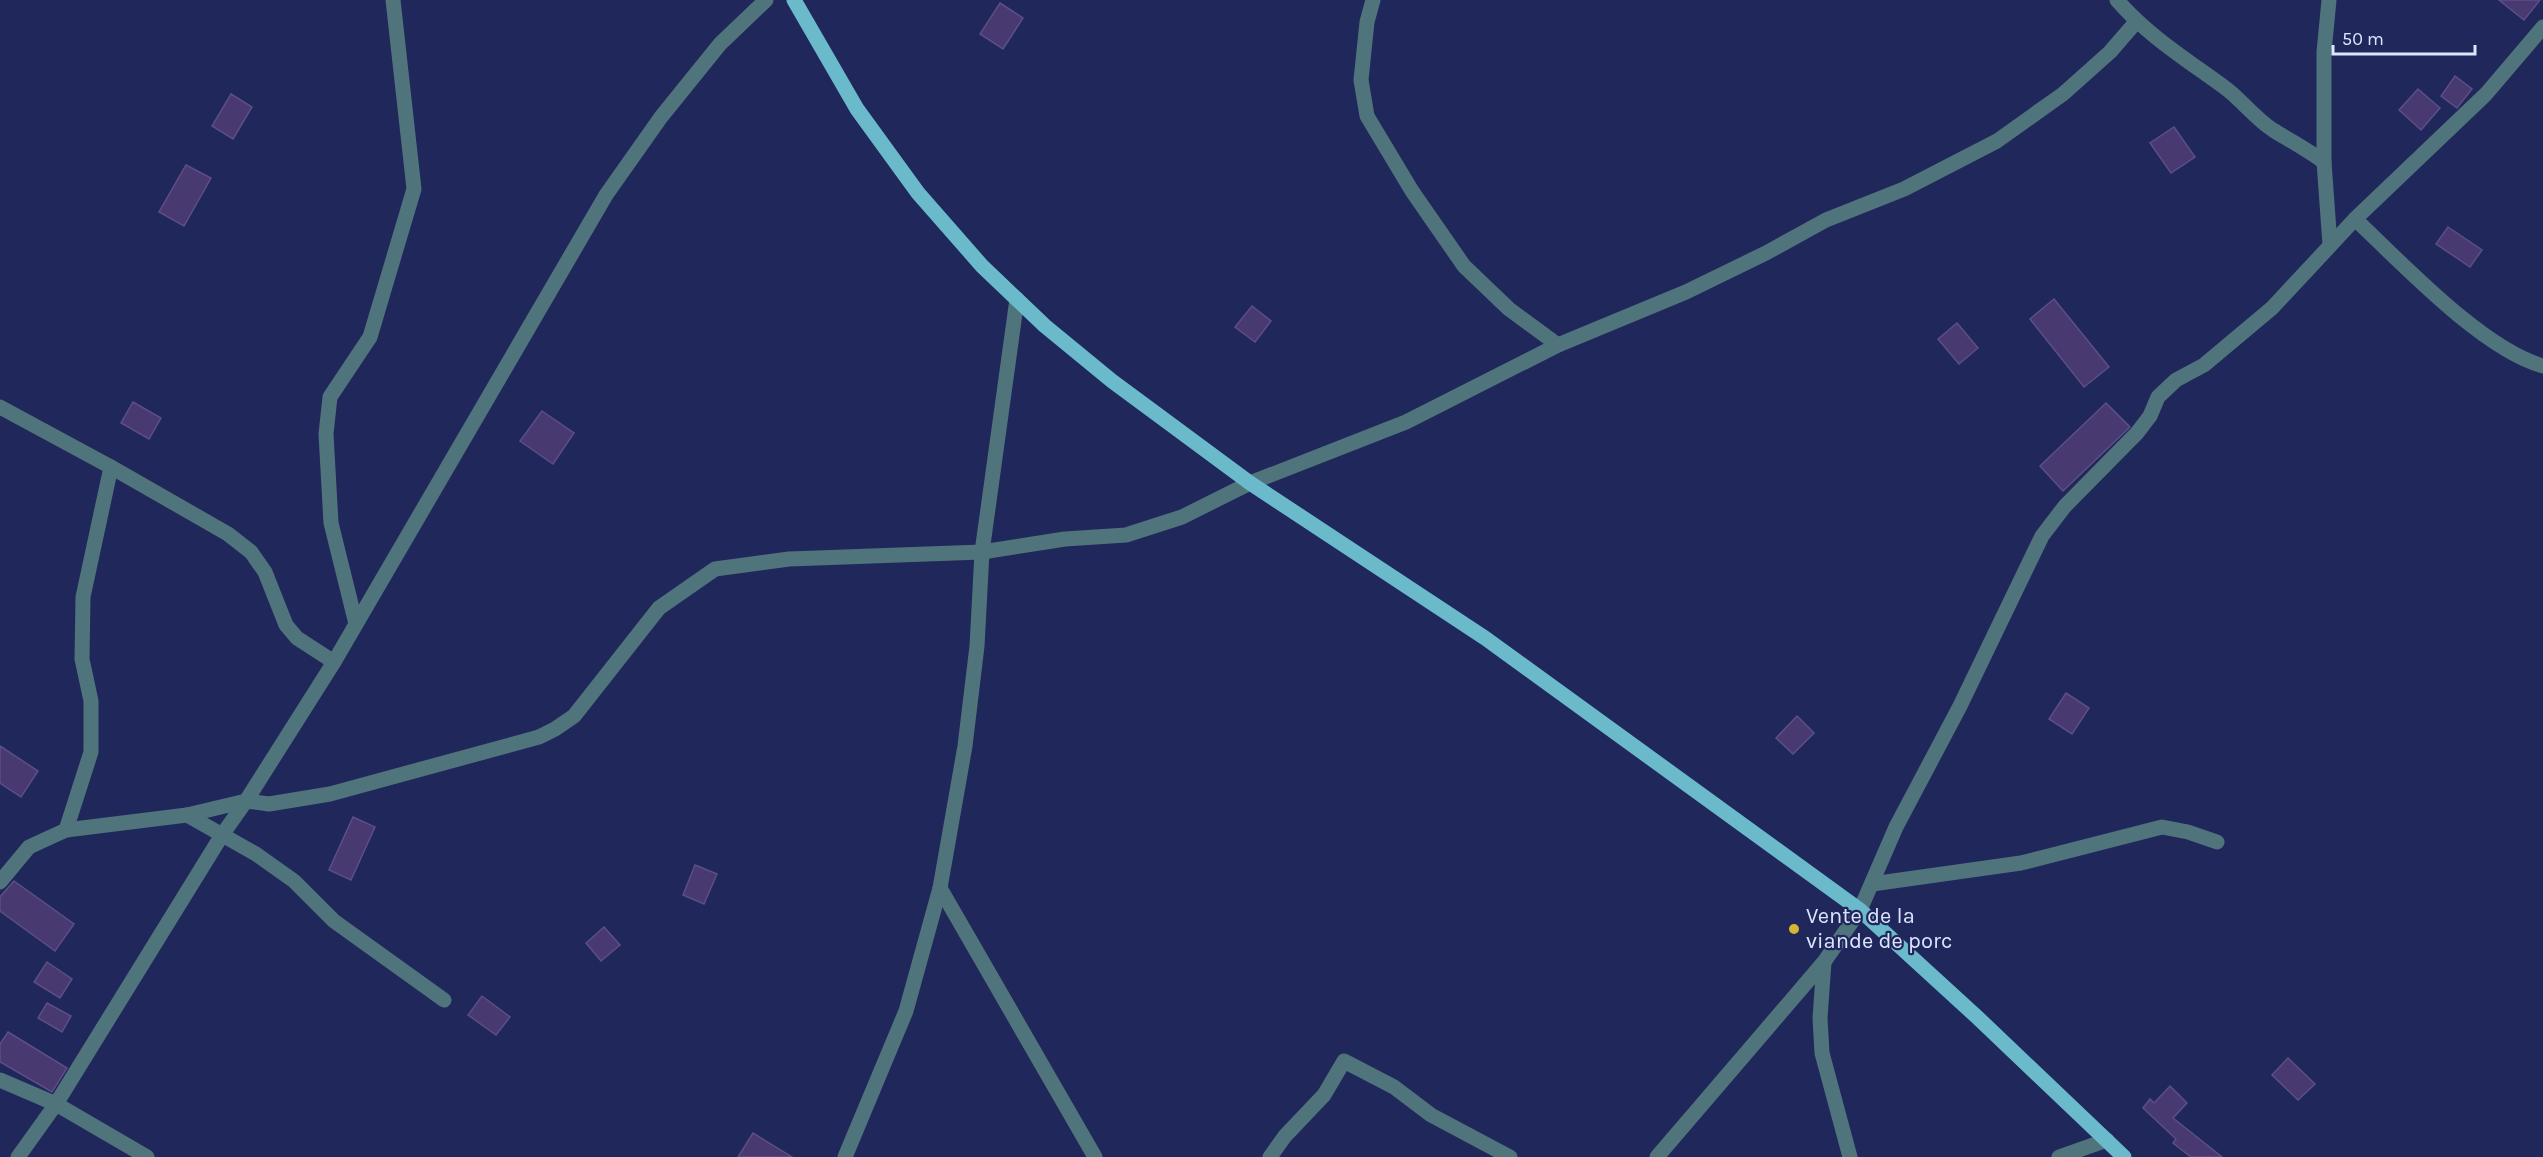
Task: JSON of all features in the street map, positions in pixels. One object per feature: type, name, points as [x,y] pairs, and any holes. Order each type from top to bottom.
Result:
[{"type":"main road","points":[[794,0],[857,109],[918,193],[982,266],[1017,299],[1112,381],[1250,483],[1485,638],[1860,910],[2124,1157]]},
{"type":"street","points":[[356,624],[331,523],[326,434],[330,397],[370,337],[414,189],[393,0]]},
{"type":"street","points":[[18,1157],[56,1104],[222,835],[334,663],[606,195],[661,117],[705,62],[720,44],[766,0]]},
{"type":"street","points":[[1373,0],[1367,22],[1361,80],[1367,116],[1412,191],[1464,266],[1509,309],[1558,345]]},
{"type":"street","points":[[2117,0],[2136,22],[2186,62],[2229,92],[2273,129],[2324,162]]},
{"type":"street","points":[[2329,0],[2324,52],[2324,162],[2330,245]]},
{"type":"street","points":[[0,882],[29,848],[66,830],[188,816],[246,801],[269,804],[330,794],[539,737],[574,716],[659,608],[715,569],[789,559],[982,552],[1065,539],[1126,535],[1182,517],[1250,483],[1406,422],[1558,345],[1686,292],[1766,253],[1826,220],[1904,189],[1997,141],[2063,94],[2109,52],[2136,22]]},
{"type":"street","points":[[1658,1157],[1824,962],[1860,910],[1896,827],[1960,705],[2042,536],[2090,479],[2137,433],[2150,416],[2158,397],[2175,380],[2204,365],[2272,308],[2355,219],[2486,94],[2543,27]]},
{"type":"street","points":[[2355,219],[2482,334],[2529,362],[2543,366]]},
{"type":"street","points":[[845,1157],[906,1011],[940,888],[965,746],[977,646],[982,552],[1017,299]]},
{"type":"street","points":[[0,407],[228,534],[251,552],[265,572],[286,625],[297,638],[334,663]]},
{"type":"street","points":[[66,830],[91,752],[91,700],[82,658],[83,597],[111,467]]},
{"type":"street","points":[[188,816],[256,854],[294,881],[334,921],[444,1000]]},
{"type":"street","points":[[1872,884],[2021,863],[2162,827],[2188,832],[2217,842]]},
{"type":"street","points":[[940,888],[1095,1157]]},
{"type":"street","points":[[1824,962],[1820,1018],[1822,1053],[1850,1157]]},
{"type":"street","points":[[1270,1157],[1285,1136],[1324,1095],[1344,1061],[1394,1087],[1431,1115],[1510,1157]]},
{"type":"street","points":[[0,1080],[56,1104],[147,1157]]},
{"type":"street","points":[[2060,1157],[2107,1140]]},
{"type":"building","points":[[2499,0],[2540,0],[2524,20]]},
{"type":"building","points":[[1000,3],[1023,18],[1003,49],[980,34]]},
{"type":"building","points":[[2455,76],[2472,89],[2457,108],[2441,96]]},
{"type":"building","points":[[2418,89],[2440,108],[2421,130],[2399,110]]},
{"type":"building","points":[[231,94],[252,107],[233,139],[212,126]]},
{"type":"building","points":[[2174,127],[2195,157],[2171,173],[2150,143]]},
{"type":"building","points":[[186,165],[211,178],[184,226],[159,212]]},
{"type":"building","points":[[2448,227],[2482,250],[2470,267],[2436,244]]},
{"type":"building","points":[[2054,299],[2109,367],[2084,387],[2030,319]]},
{"type":"building","points":[[1252,306],[1271,321],[1255,342],[1235,327]]},
{"type":"building","points":[[1957,323],[1978,348],[1959,364],[1938,339]]},
{"type":"building","points":[[133,402],[161,418],[149,439],[121,423]]},
{"type":"building","points":[[2106,403],[2130,427],[2063,491],[2040,466]]},
{"type":"building","points":[[542,411],[574,433],[553,464],[520,441]]},
{"type":"building","points":[[2066,693],[2089,708],[2072,734],[2049,719]]},
{"type":"building","points":[[1797,716],[1814,733],[1793,754],[1776,738]]},
{"type":"building","points":[[0,746],[38,771],[21,797],[0,783]]},
{"type":"building","points":[[353,817],[375,827],[351,880],[329,870]]},
{"type":"building","points":[[695,865],[717,874],[704,904],[683,895]]},
{"type":"building","points":[[14,881],[74,924],[55,951],[0,911],[0,897]]},
{"type":"building","points":[[604,927],[620,945],[601,961],[586,943]]},
{"type":"building","points":[[47,962],[72,979],[60,998],[34,982]]},
{"type":"building","points":[[482,996],[510,1017],[496,1035],[468,1015]]},
{"type":"building","points":[[47,1003],[71,1016],[62,1032],[38,1018]]},
{"type":"building","points":[[8,1032],[67,1068],[52,1092],[0,1062],[0,1044]]},
{"type":"building","points":[[2288,1058],[2315,1084],[2298,1100],[2272,1075]]},
{"type":"building","points":[[2170,1086],[2187,1103],[2173,1118],[2222,1157],[2191,1157],[2173,1143],[2176,1139],[2143,1108],[2150,1099],[2154,1103]]},
{"type":"building","points":[[753,1133],[792,1157],[738,1157]]},
{"type":"place","name":"Vente de la viande de porc","points":[[1794,929]]}]
